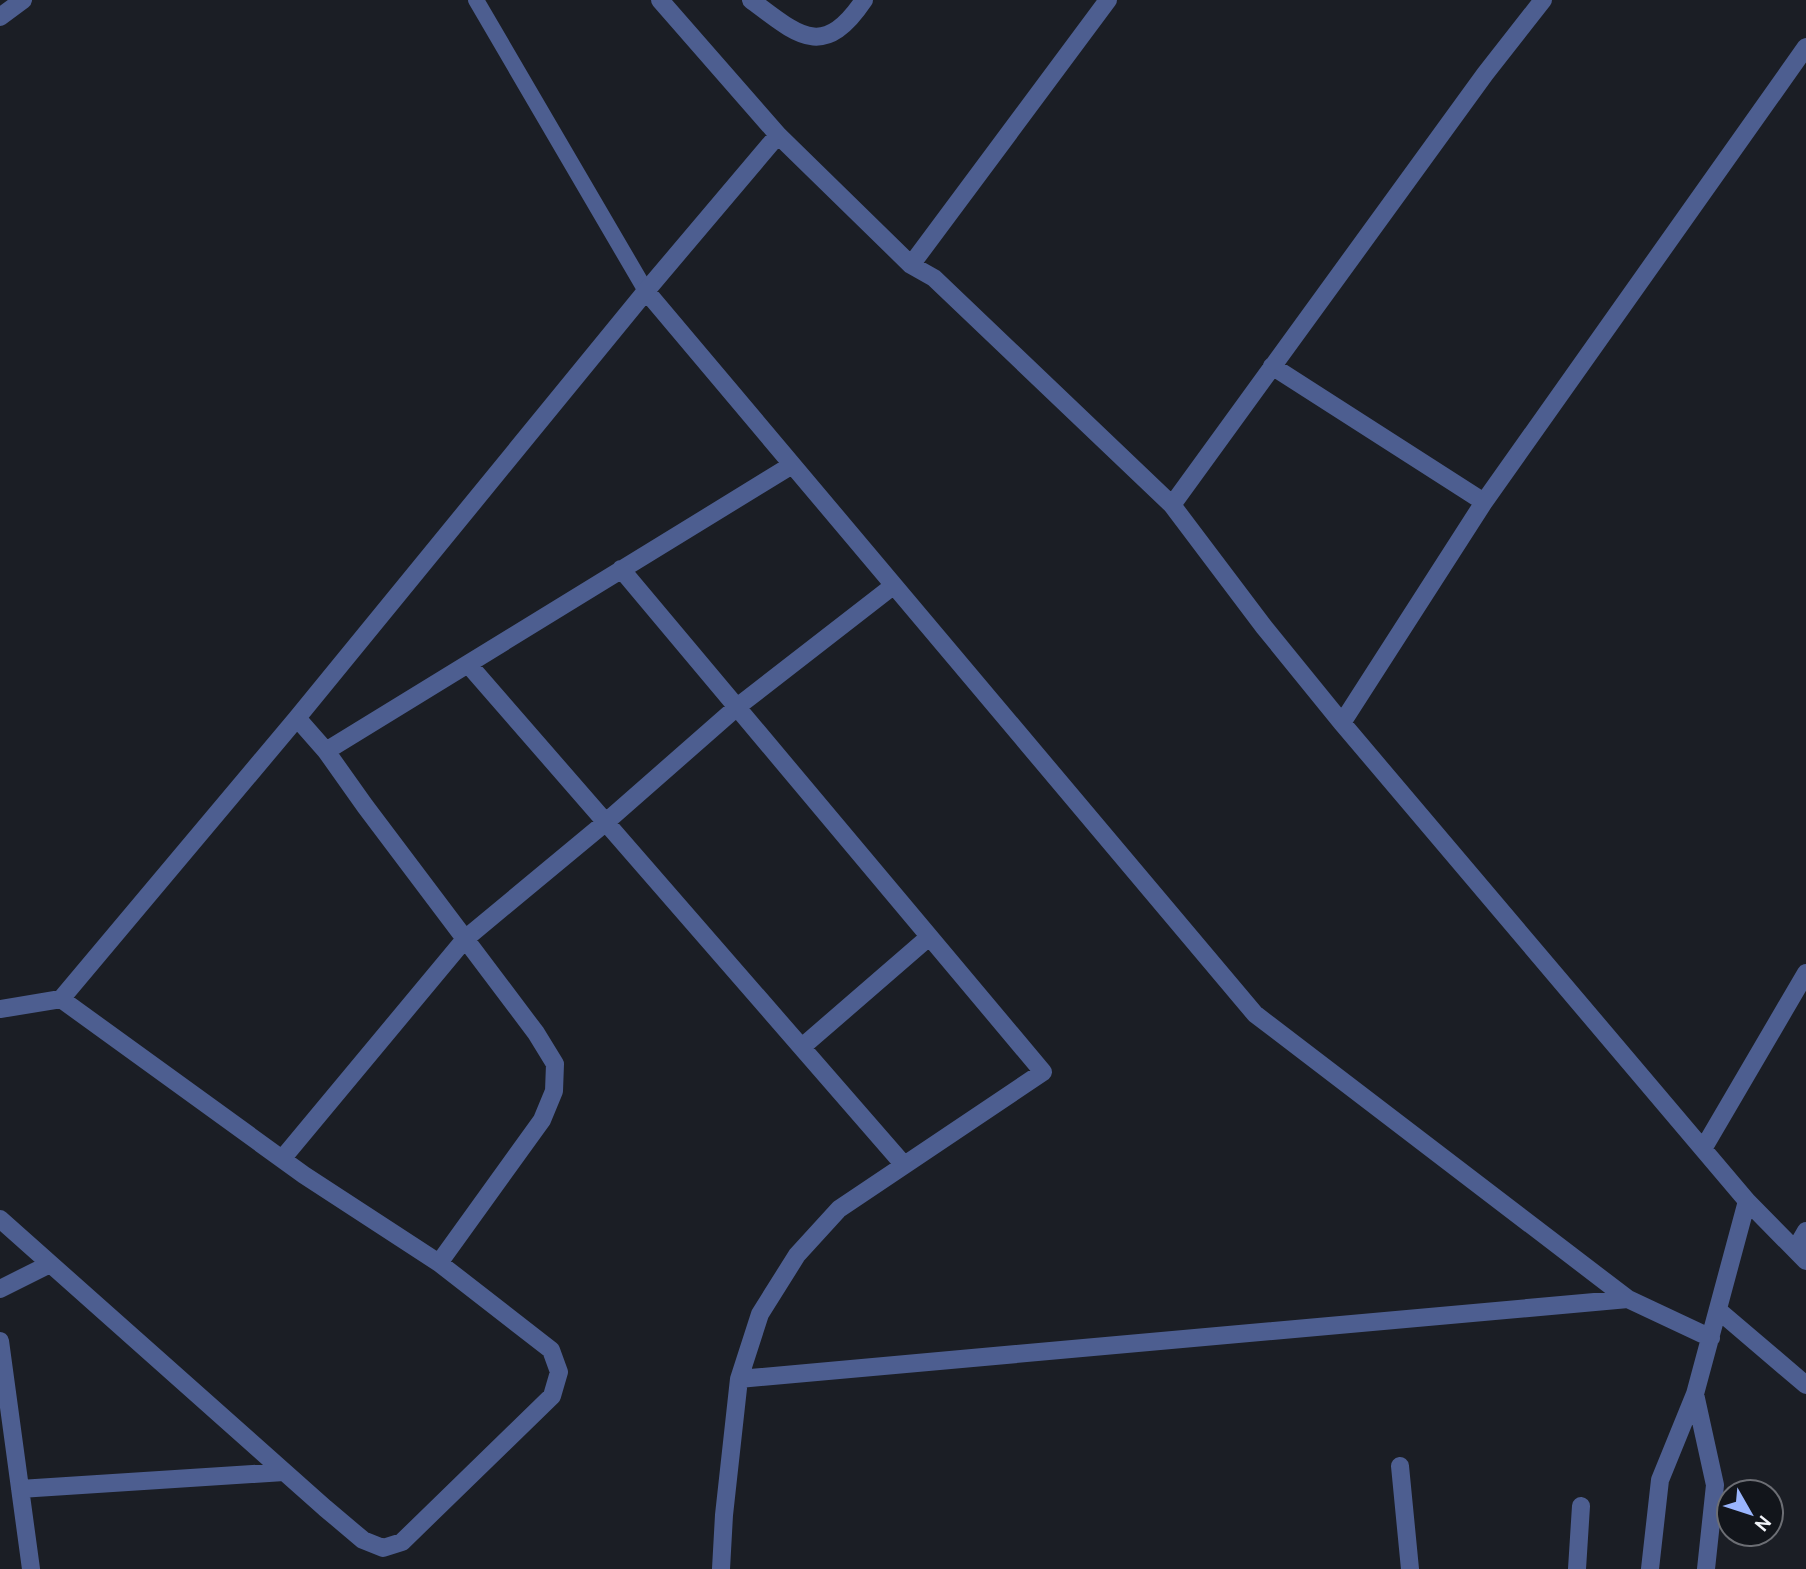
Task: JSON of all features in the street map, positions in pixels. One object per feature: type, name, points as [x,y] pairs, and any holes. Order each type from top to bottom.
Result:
[{"type":"street","points":[[0,17],[23,0]]},
{"type":"street","points":[[660,0],[778,135],[911,265],[934,278],[1172,505],[1264,628],[1342,723],[1747,1201],[1800,1255]]},
{"type":"street","points":[[751,0],[795,32],[815,38],[837,31],[854,16],[864,0]]},
{"type":"street","points":[[911,265],[1108,0]]},
{"type":"street","points":[[1172,505],[1485,74],[1542,0]]},
{"type":"street","points":[[1342,723],[1484,502],[1806,47]]},
{"type":"street","points":[[0,1009],[61,999],[297,718],[646,291],[778,135]]},
{"type":"street","points":[[646,291],[1255,1014],[1628,1299],[1711,1338]]},
{"type":"street","points":[[1272,366],[1484,502]]},
{"type":"street","points":[[326,751],[792,465]]},
{"type":"street","points":[[621,569],[1043,1072],[839,1209],[797,1255],[760,1314],[739,1379],[724,1515],[721,1569]]},
{"type":"street","points":[[282,1159],[465,939],[606,822],[737,707],[893,586]]},
{"type":"street","points":[[468,664],[904,1165]]},
{"type":"street","points":[[297,718],[326,751],[536,1033],[555,1064],[554,1091],[542,1120],[439,1263]]},
{"type":"street","points":[[802,1047],[929,937]]},
{"type":"street","points":[[1703,1149],[1806,973]]},
{"type":"street","points":[[0,1219],[363,1540],[383,1548],[402,1542],[552,1395],[558,1373],[551,1350],[439,1263],[282,1159],[61,999]]},
{"type":"street","points":[[1650,1569],[1660,1480],[1695,1394],[1747,1201]]},
{"type":"street","points":[[1800,1255],[1806,1231]]},
{"type":"street","points":[[0,1289],[50,1264]]},
{"type":"street","points":[[739,1379],[1628,1299]]},
{"type":"street","points":[[1718,1310],[1806,1385]]},
{"type":"street","points":[[0,1341],[31,1569]]},
{"type":"street","points":[[1695,1394],[1715,1485],[1706,1569]]},
{"type":"street","points":[[1400,1465],[1410,1569]]},
{"type":"street","points":[[20,1489],[284,1472]]},
{"type":"street","points":[[1577,1569],[1581,1506]]},
{"type":"lane","points":[[476,0],[646,291]]}]
